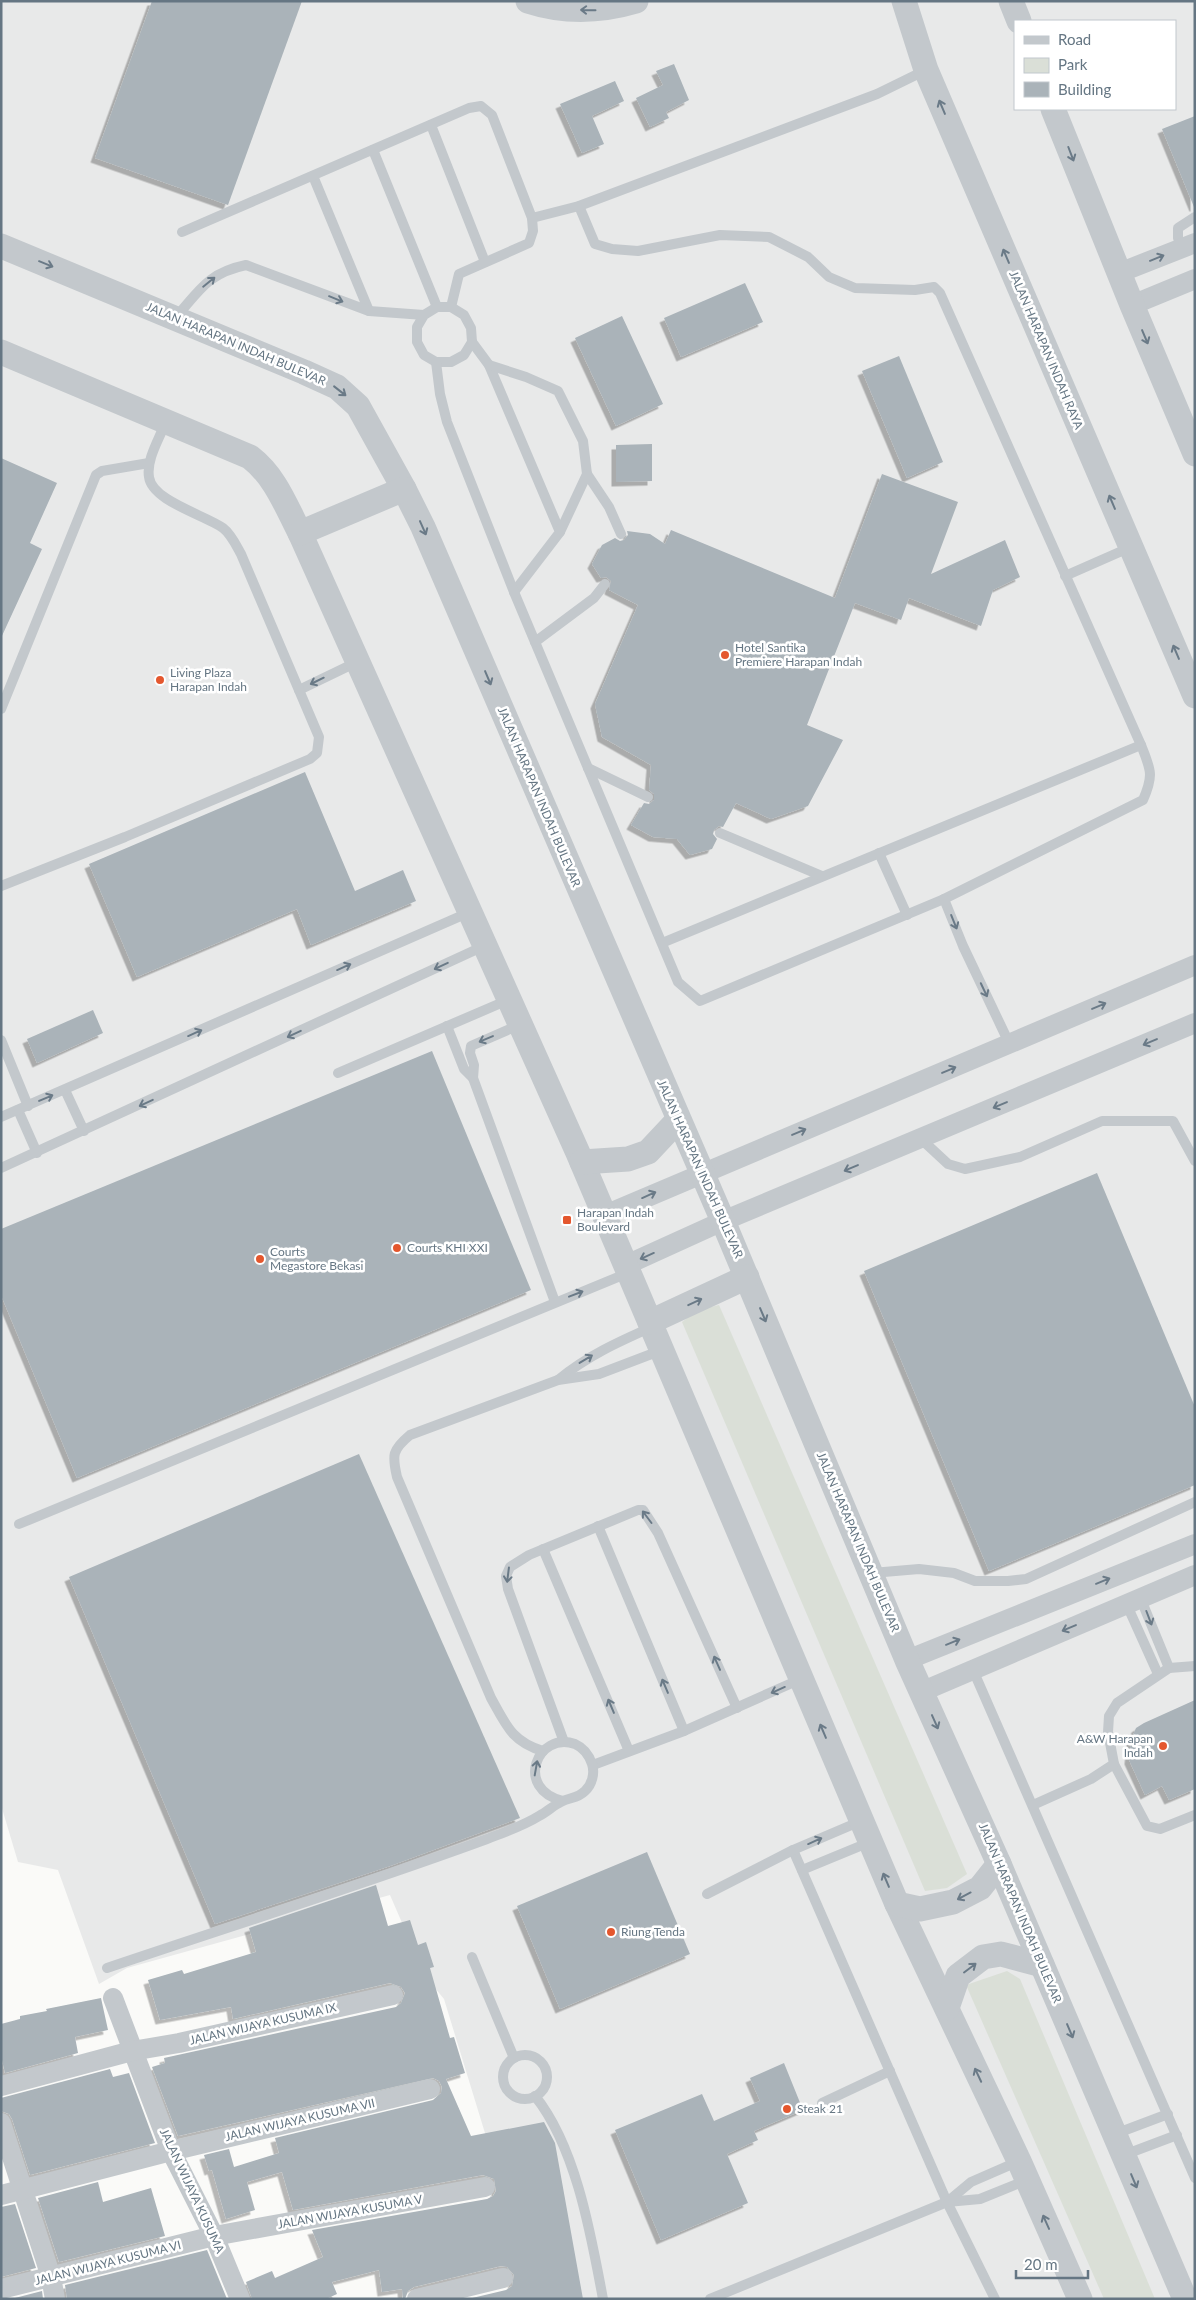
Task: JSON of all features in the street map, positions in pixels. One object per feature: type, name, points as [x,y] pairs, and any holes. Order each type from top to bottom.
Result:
[{"type":"street","points":[[528,1],[565,10],[597,10],[636,1]]},
{"type":"street","name":"JALAN HARAPAN INDAH RAYA","points":[[904,1],[926,70],[1195,696]]},
{"type":"street","points":[[1011,1],[1019,20]]},
{"type":"street","points":[[1053,110],[1132,305],[1192,438]]},
{"type":"street","points":[[1119,274],[1188,245]]},
{"type":"street","name":"JALAN HARAPAN INDAH BULEVAR","points":[[1,246],[176,317],[337,387],[358,406],[404,489],[431,546],[747,1277],[907,1660],[999,1864],[1185,2299]]},
{"type":"street","points":[[1132,305],[1195,279]]},
{"type":"street","points":[[1,352],[250,456],[262,466],[273,481],[300,533],[582,1162],[897,1904],[1023,2170],[1080,2299]]},
{"type":"street","points":[[300,533],[404,489]]},
{"type":"street","points":[[605,1215],[1195,965]]},
{"type":"street","points":[[628,1269],[723,1221],[920,1140],[1195,1023]]},
{"type":"street","points":[[582,1162],[628,1159],[648,1152],[678,1120]]},
{"type":"street","points":[[651,1324],[747,1277]]},
{"type":"street","points":[[907,1660],[1195,1544]]},
{"type":"street","points":[[921,1692],[1195,1575]]},
{"type":"street","points":[[897,1904],[920,1909],[953,1902],[980,1888],[999,1864]]},
{"type":"street","points":[[946,2008],[958,1976],[983,1958],[1001,1954],[1042,1965]]},
{"type":"street","name":"JALAN WIJAYA KUSUMA IX","points":[[1,2086],[132,2051],[179,2043],[393,1995]]},
{"type":"street","name":"JALAN WIJAYA KUSUMA","points":[[113,1998],[171,2151],[214,2236],[240,2299]]},
{"type":"street","name":"JALAN WIJAYA KUSUMA VII","points":[[1,2196],[171,2151],[430,2089]]},
{"type":"street","points":[[1,2123],[51,2277],[56,2299]]},
{"type":"street","name":"JALAN WIJAYA KUSUMA V","points":[[214,2236],[485,2187]]},
{"type":"street","name":"JALAN WIJAYA KUSUMA VI","points":[[1,2289],[214,2236]]},
{"type":"street","points":[[417,2299],[503,2278]]},
{"type":"lane","points":[[532,218],[579,206],[877,94],[926,70]]},
{"type":"lane","points":[[182,232],[469,108],[481,106],[492,115],[532,218],[533,231],[529,243],[459,274],[451,308]]},
{"type":"lane","points":[[432,125],[484,262]]},
{"type":"lane","points":[[373,150],[437,307]]},
{"type":"lane","points":[[313,176],[369,311]]},
{"type":"lane","points":[[436,362],[440,394],[447,422],[514,592],[678,982],[700,1001],[944,898],[1143,800],[1151,782],[1149,766],[1141,745],[940,293],[934,287],[915,290],[855,288],[829,278],[808,257],[769,237],[720,235],[638,251],[612,250],[595,244],[579,206]]},
{"type":"lane","points":[[1188,245],[1178,238],[1178,228],[1191,219]]},
{"type":"lane","points":[[176,317],[206,283],[225,270],[246,266],[369,311],[424,315]]},
{"type":"lane","points":[[472,342],[464,355],[451,362],[436,362],[424,355],[416,342],[417,327],[424,315],[437,307],[451,308],[464,315],[471,328],[472,342],[489,365],[560,532]]},
{"type":"lane","points":[[489,365],[526,377],[558,391],[583,441],[587,474],[609,507],[621,534]]},
{"type":"lane","points":[[1,886],[125,838],[310,759],[317,753],[319,737],[241,554],[225,530],[180,506],[158,492],[151,485],[149,463],[167,420]]},
{"type":"lane","points":[[1,709],[96,476],[102,471],[149,463]]},
{"type":"lane","points":[[514,592],[560,532],[587,474]]},
{"type":"lane","points":[[1065,576],[1131,547]]},
{"type":"lane","points":[[535,642],[594,598],[605,584]]},
{"type":"lane","points":[[299,690],[358,661]]},
{"type":"lane","points":[[662,944],[1141,745]]},
{"type":"lane","points":[[588,768],[648,797]]},
{"type":"lane","points":[[720,833],[822,876]]},
{"type":"lane","points":[[879,853],[906,915]]},
{"type":"lane","points":[[944,898],[963,946],[1010,1044]]},
{"type":"lane","points":[[1,1118],[470,912]]},
{"type":"lane","points":[[1,1168],[485,946]]},
{"type":"lane","points":[[338,1073],[508,1000]]},
{"type":"lane","points":[[519,1025],[471,1046],[470,1053],[474,1064],[473,1078],[555,1302]]},
{"type":"lane","points":[[447,1026],[464,1069],[473,1078]]},
{"type":"lane","points":[[1,1040],[37,1153]]},
{"type":"lane","points":[[65,1090],[84,1131]]},
{"type":"lane","points":[[920,1140],[948,1164],[966,1169],[1020,1157],[1102,1121],[1173,1121],[1195,1161]]},
{"type":"lane","points":[[19,1524],[555,1302],[628,1269]]},
{"type":"lane","points":[[558,1380],[578,1364],[599,1351],[651,1324]]},
{"type":"lane","points":[[543,1751],[529,1747],[517,1739],[509,1730],[491,1698],[398,1477],[393,1458],[399,1444],[410,1435],[558,1380],[599,1374],[662,1350]]},
{"type":"lane","points":[[871,1573],[932,1570],[954,1572],[975,1581],[1026,1579],[1195,1502]]},
{"type":"lane","points":[[564,1742],[508,1588],[506,1576],[510,1567],[529,1555],[638,1510],[643,1510],[658,1533],[737,1708]]},
{"type":"lane","points":[[598,1526],[684,1731]]},
{"type":"lane","points":[[543,1549],[629,1751]]},
{"type":"lane","points":[[1133,1600],[1169,1668]]},
{"type":"lane","points":[[1133,1600],[1158,1674]]},
{"type":"lane","points":[[1195,1666],[1169,1668],[1117,1703],[1109,1716],[1108,1732],[1114,1764],[1147,1826],[1160,1829],[1195,1815]]},
{"type":"lane","points":[[973,1670],[1195,2178]]},
{"type":"lane","points":[[593,1765],[684,1731],[801,1679]]},
{"type":"lane","points":[[107,1968],[449,1853],[516,1828],[563,1801],[576,1798],[586,1790],[592,1779],[593,1765],[588,1753],[577,1745],[564,1742],[552,1744],[543,1751],[536,1763],[535,1776],[540,1788],[550,1798],[563,1801]]},
{"type":"lane","points":[[1033,1805],[1091,1779],[1114,1764]]},
{"type":"lane","points":[[707,1894],[793,1850],[865,1831]]},
{"type":"lane","points":[[802,1870],[865,1831]]},
{"type":"lane","points":[[793,1850],[948,2202],[995,2299]]},
{"type":"lane","points":[[472,1957],[514,2058]]},
{"type":"lane","points":[[522,2055],[531,2056],[539,2059],[544,2066],[547,2074],[546,2082],[542,2090],[535,2096],[519,2098],[505,2087],[504,2071],[508,2063],[514,2058],[522,2055]]},
{"type":"lane","points":[[822,2103],[890,2071]]},
{"type":"lane","points":[[535,2096],[549,2114],[576,2178],[603,2299]]},
{"type":"lane","points":[[1118,2145],[1168,2114]]},
{"type":"lane","points":[[1118,2145],[1176,2135]]},
{"type":"lane","points":[[948,2202],[971,2182],[1023,2170]]},
{"type":"lane","points":[[710,2299],[948,2202],[980,2199],[1023,2170]]},
{"type":"shaded area","points":[[1,1],[1195,1],[1195,2299],[522,2299],[503,2192],[444,1999],[425,1976],[390,1895],[127,1968],[99,1984],[58,1870],[18,1862],[1,1805]]},
{"type":"green space","points":[[719,1305],[967,1874],[947,1888],[925,1891],[682,1322],[698,1310]]},
{"type":"green space","points":[[1007,1971],[1020,1979],[1155,2299],[1104,2299],[966,1985]]},
{"type":"building","points":[[152,1],[302,1],[228,205],[95,158]]},
{"type":"building","points":[[674,64],[689,100],[666,112],[669,118],[650,127],[636,98],[663,85],[656,71]]},
{"type":"building","points":[[615,81],[624,101],[592,116],[604,144],[582,153],[560,104]]},
{"type":"building","points":[[1195,116],[1195,207],[1194,207],[1162,129]]},
{"type":"building","points":[[745,283],[763,322],[681,357],[664,318]]},
{"type":"building","points":[[622,316],[663,404],[616,426],[575,338]]},
{"type":"building","points":[[899,356],[943,462],[907,478],[862,371]]},
{"type":"building","points":[[652,444],[652,481],[616,482],[616,445]]},
{"type":"building","points":[[1,458],[57,483],[30,543],[42,549],[1,638]]},
{"type":"building","name":"Hotel Santika Premiere Harapan Indah","points":[[882,474],[958,502],[931,574],[1005,540],[1020,577],[993,590],[981,626],[909,598],[901,620],[855,603],[807,725],[843,740],[808,806],[771,819],[736,803],[723,827],[719,826],[714,830],[713,834],[717,839],[712,849],[690,855],[677,839],[653,837],[631,825],[644,803],[649,804],[654,800],[654,794],[649,790],[651,765],[602,737],[595,704],[638,605],[609,590],[611,581],[606,577],[601,578],[592,564],[602,545],[615,538],[620,541],[624,540],[628,535],[627,531],[650,534],[665,544],[671,530],[835,598]]},
{"type":"building","points":[[305,772],[355,891],[403,870],[416,901],[311,945],[297,909],[137,977],[89,864]]},
{"type":"building","points":[[93,1010],[103,1033],[37,1063],[27,1039]]},
{"type":"building","name":"Courts Megastore Bekasi","points":[[432,1051],[531,1290],[77,1478],[1,1295],[1,1229]]},
{"type":"building","points":[[1097,1173],[1195,1407],[1195,1485],[989,1571],[864,1271]]},
{"type":"building","points":[[359,1454],[520,1818],[390,1866],[215,1924],[69,1577]]},
{"type":"building","name":"A&W Harapan Indah","points":[[1195,1700],[1195,1789],[1169,1800],[1162,1786],[1145,1795],[1129,1760],[1131,1740],[1136,1728]]},
{"type":"building","points":[[647,1852],[690,1954],[560,2009],[517,1906]]},
{"type":"building","points":[[376,1885],[388,1926],[410,1920],[418,1945],[426,1942],[434,1967],[430,1968],[450,2038],[454,2037],[465,2073],[446,2079],[471,2136],[544,2122],[555,2143],[583,2299],[468,2299],[506,2290],[512,2286],[514,2275],[507,2267],[501,2266],[414,2287],[408,2291],[405,2299],[403,2299],[402,2289],[382,2292],[379,2270],[332,2282],[337,2294],[326,2299],[252,2299],[246,2282],[272,2271],[275,2278],[323,2257],[312,2230],[487,2199],[493,2196],[496,2191],[494,2179],[483,2175],[293,2210],[282,2172],[247,2182],[255,2210],[226,2219],[212,2170],[209,2171],[204,2155],[229,2149],[234,2167],[279,2153],[275,2138],[433,2100],[441,2093],[442,2087],[439,2081],[433,2078],[178,2136],[152,2067],[165,2063],[164,2058],[396,2007],[401,2003],[405,1993],[401,1987],[390,1983],[233,2019],[231,2007],[160,2020],[148,1980],[182,1970],[184,1974],[256,1952],[249,1928]]},
{"type":"building","points":[[101,1998],[108,2030],[75,2037],[78,2053],[5,2073],[1,2056],[1,2024],[20,2019],[20,2016],[47,2011],[46,2009]]},
{"type":"building","points":[[784,2063],[803,2110],[754,2131],[758,2140],[727,2154],[748,2203],[661,2240],[615,2130],[702,2094],[714,2121],[760,2101],[750,2078]]},
{"type":"building","points":[[110,2069],[113,2077],[129,2073],[155,2143],[30,2175],[12,2119],[9,2114],[1,2111],[1,2098]]},
{"type":"building","points":[[98,2182],[103,2202],[151,2188],[165,2236],[59,2262],[38,2198]]},
{"type":"building","points":[[15,2204],[36,2268],[1,2277],[1,2207]]},
{"type":"building","points":[[207,2250],[227,2299],[67,2299],[65,2285]]},
{"type":"building","points":[[42,2291],[43,2299],[11,2299]]},
{"type":"place","name":"Hotel Santika Premiere Harapan Indah","points":[[725,655]]},
{"type":"place","name":"Living Plaza Harapan Indah","points":[[160,680]]},
{"type":"place","name":"Harapan Indah Boulevard","points":[[567,1220]]},
{"type":"place","name":"Courts KHI XXI","points":[[397,1248]]},
{"type":"place","name":"Courts Megastore Bekasi","points":[[260,1259]]},
{"type":"place","name":"A&W Harapan Indah","points":[[1163,1746]]},
{"type":"place","name":"Riung Tenda","points":[[611,1932]]},
{"type":"place","name":"Steak 21","points":[[787,2109]]}]
